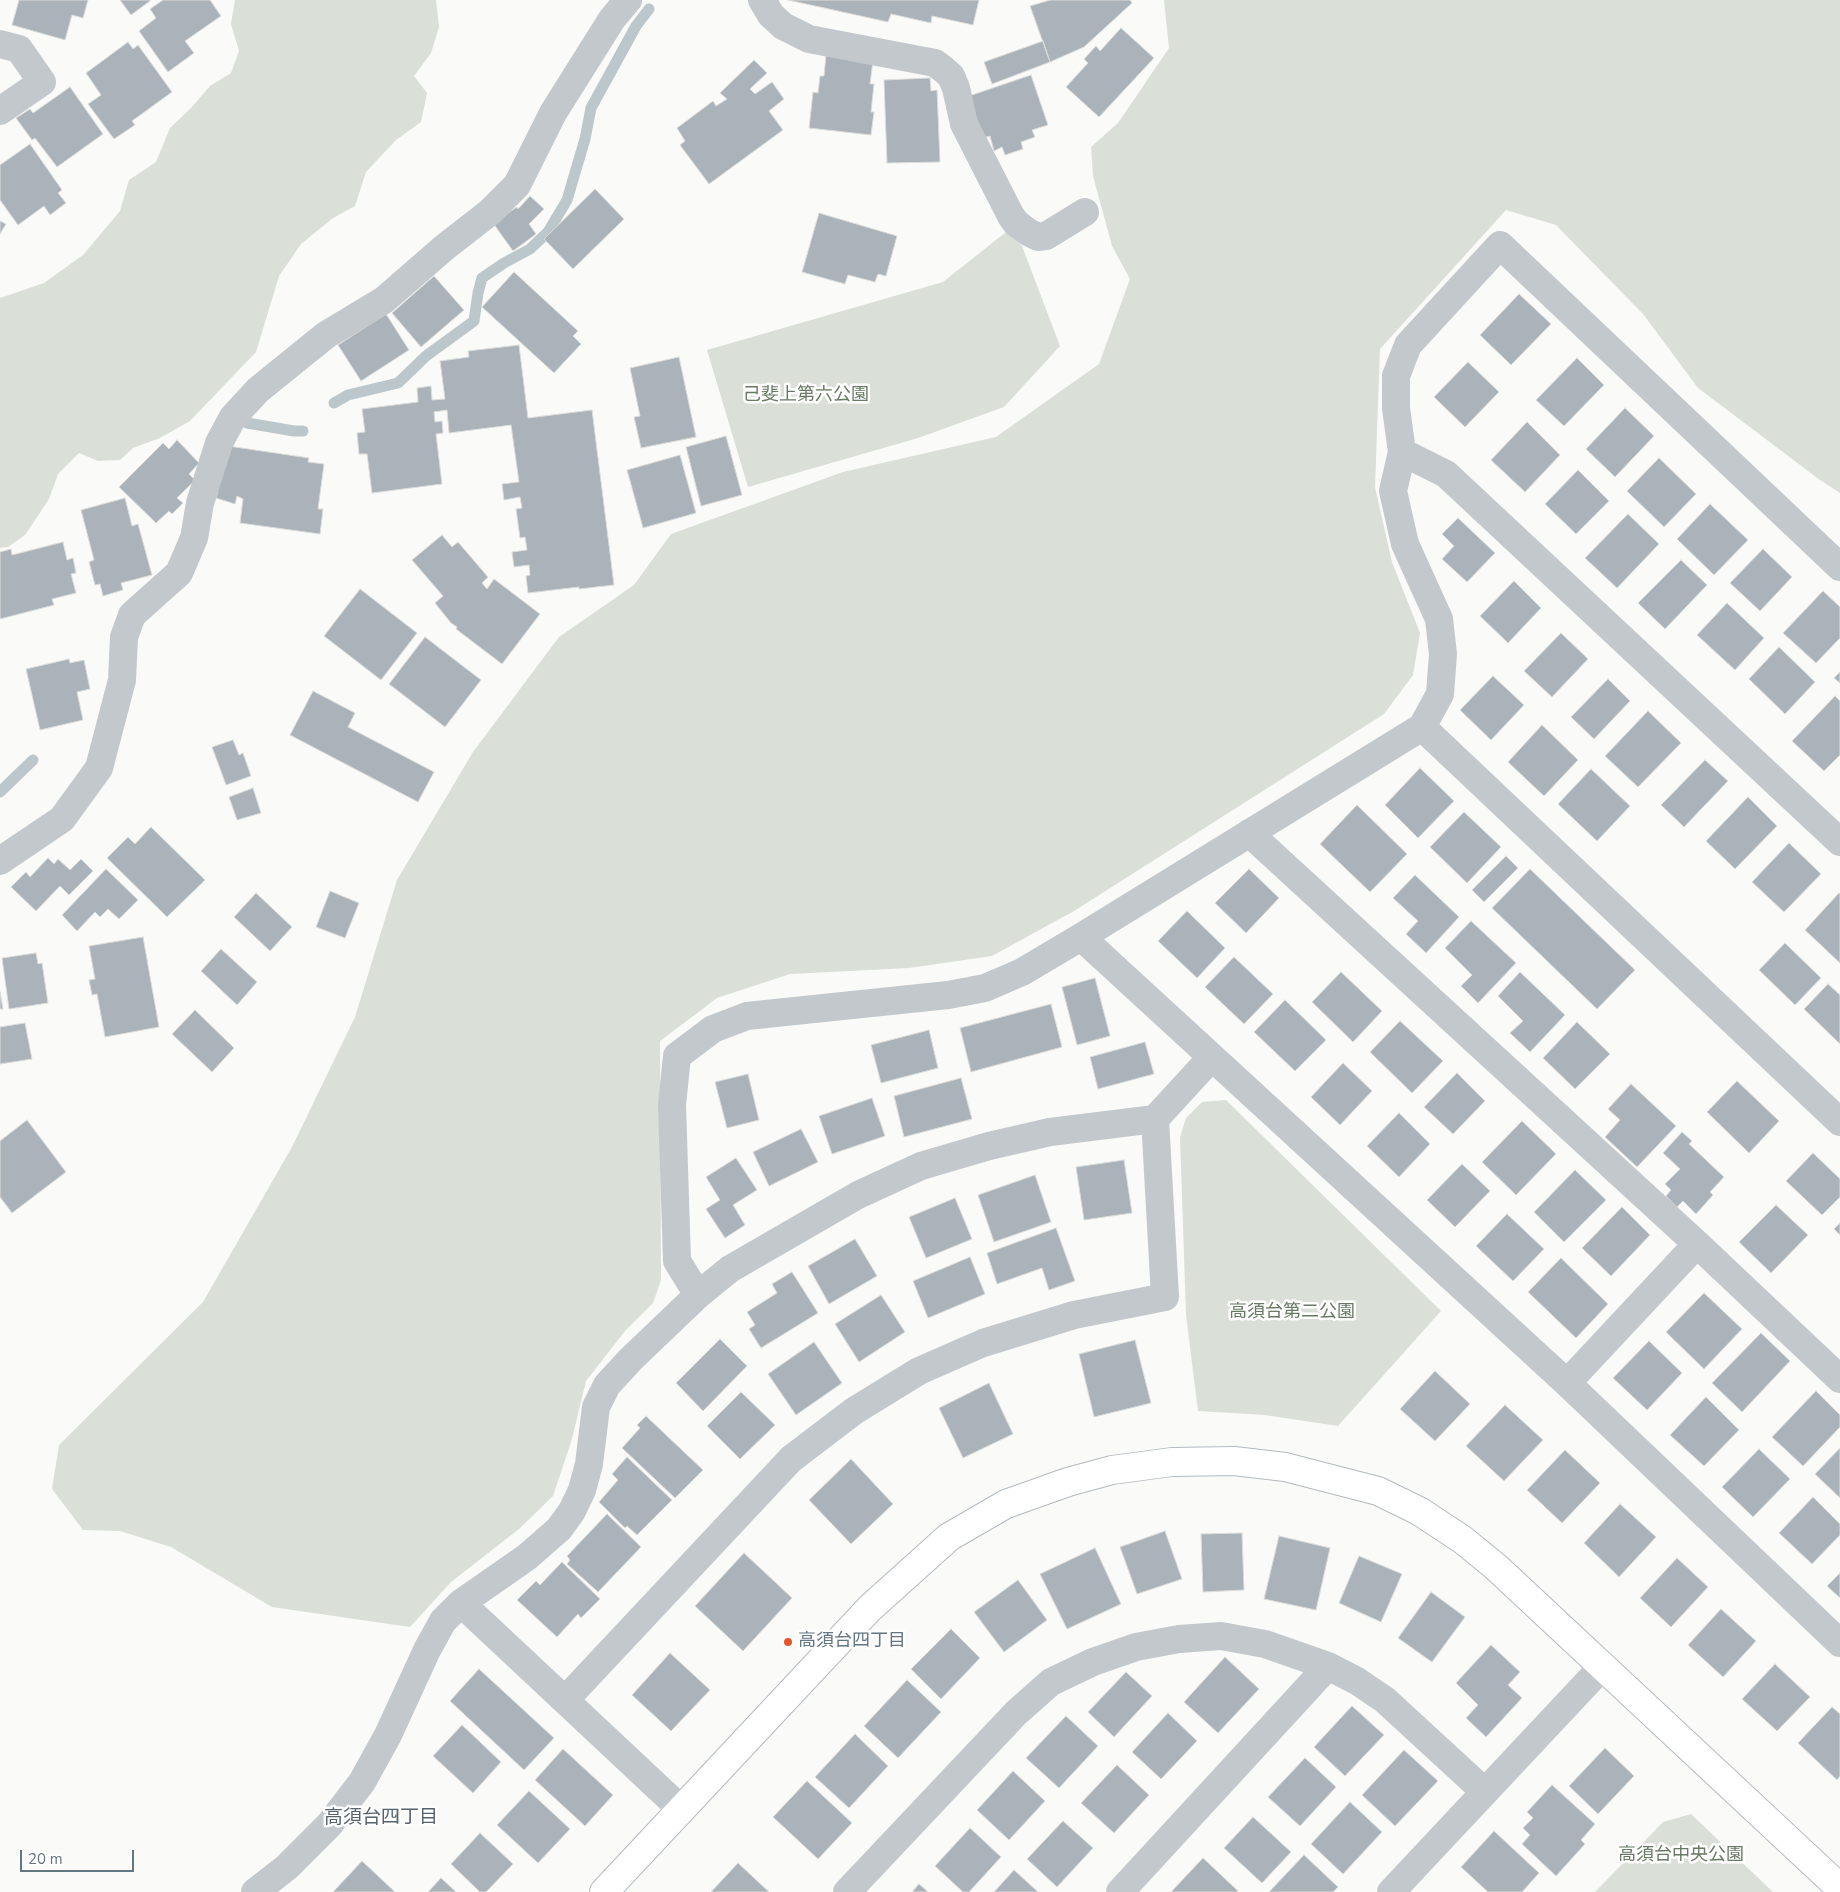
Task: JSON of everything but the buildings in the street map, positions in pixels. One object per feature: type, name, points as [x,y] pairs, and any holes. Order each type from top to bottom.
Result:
[{"type":"street","points":[[0,861],[62,819],[99,768],[122,680],[124,637],[132,615],[178,573],[194,538],[200,503],[219,444],[233,417],[258,390],[326,334],[384,300],[445,247],[490,212],[517,185],[553,113],[612,19],[628,0]]},
{"type":"street","points":[[762,0],[771,15],[783,26],[809,40],[935,63],[944,69],[951,76],[956,88],[964,124],[1011,216],[1016,223],[1028,232],[1038,237],[1046,236],[1085,212]]},
{"type":"street","points":[[0,44],[20,49],[42,82],[0,111]]},
{"type":"street","points":[[698,1295],[677,1261],[672,1104],[676,1056],[713,1029],[748,1016],[948,995],[985,988],[1022,972],[1422,727],[1440,694],[1443,654],[1439,619],[1406,544],[1393,492],[1402,452],[1396,408],[1396,376],[1408,345],[1500,245],[1840,567]]},
{"type":"street","points":[[1402,452],[1446,474],[1837,834]]},
{"type":"street","points":[[1422,727],[1836,1109]]},
{"type":"street","points":[[1250,833],[1697,1244],[1840,1379]]},
{"type":"street","points":[[1081,937],[1566,1383],[1840,1643]]},
{"type":"street","points":[[255,1892],[287,1867],[329,1825],[362,1782],[388,1735],[427,1650],[443,1621],[461,1603],[527,1557],[558,1529],[572,1511],[582,1490],[589,1464],[596,1407],[607,1385],[631,1359],[698,1295],[739,1264],[858,1195],[921,1166],[989,1146],[1050,1132],[1155,1119],[1211,1058]]},
{"type":"street","points":[[565,1700],[791,1459],[854,1411],[918,1371],[982,1343],[1074,1315],[1165,1298],[1155,1119]]},
{"type":"street","points":[[1566,1383],[1697,1244]]},
{"type":"street","points":[[604,1892],[870,1608],[949,1537],[1006,1504],[1068,1482],[1112,1470],[1172,1462],[1234,1461],[1285,1467],[1378,1491],[1419,1511],[1464,1540],[1603,1666],[1840,1888]]},
{"type":"street","points":[[461,1603],[681,1809]]},
{"type":"street","points":[[847,1892],[1016,1713],[1051,1682],[1093,1662],[1136,1647],[1178,1639],[1221,1636],[1265,1644],[1328,1666],[1357,1681],[1385,1700],[1485,1792]]},
{"type":"street","points":[[1120,1892],[1328,1666]]},
{"type":"street","points":[[1390,1892],[1603,1666]]},
{"type":"green space","points":[[235,0],[436,0],[439,27],[431,53],[414,76],[427,93],[421,122],[396,140],[366,172],[355,206],[333,218],[301,244],[279,276],[256,352],[190,421],[160,438],[133,448],[120,460],[98,461],[79,453],[58,474],[49,499],[25,535],[8,547],[0,548],[0,298],[44,283],[83,255],[120,211],[129,180],[156,162],[170,128],[210,86],[231,73],[239,51],[231,24]]},
{"type":"green space","points":[[1164,0],[1840,0],[1840,493],[1698,388],[1643,314],[1556,225],[1506,210],[1380,349],[1375,487],[1392,562],[1420,633],[1413,675],[1384,714],[1074,911],[992,956],[909,968],[790,974],[717,998],[660,1041],[661,1280],[653,1303],[625,1331],[586,1381],[572,1439],[553,1496],[519,1529],[451,1582],[410,1627],[272,1607],[171,1547],[120,1531],[83,1530],[52,1489],[59,1445],[203,1302],[292,1147],[355,1017],[397,880],[473,752],[559,637],[634,585],[671,534],[843,472],[996,437],[1099,364],[1130,279],[1112,246],[1093,176],[1091,147],[1118,123],[1169,48]]},
{"type":"green space","name":"己斐上第六公園","points":[[1006,232],[1022,246],[1060,346],[1004,407],[918,438],[748,487],[707,350],[943,282]]},
{"type":"green space","name":"高須台第二公園","points":[[1226,1100],[1441,1311],[1338,1426],[1265,1415],[1198,1411],[1186,1315],[1180,1137],[1186,1118],[1202,1102]]},
{"type":"green space","name":"高須台中央公園","points":[[1691,1814],[1773,1892],[1595,1892],[1663,1822]]},
{"type":"waterway","points":[[334,403],[348,395],[398,383],[426,356],[474,321],[482,278],[530,249],[548,232],[567,200],[585,139],[591,108],[636,26],[649,9]]},
{"type":"waterway","points":[[247,423],[303,431]]},
{"type":"waterway","points":[[0,792],[33,760]]},
{"type":"place","name":"高須台四丁目","points":[[788,1642]]},
{"type":"district","name":"高須台四丁目","points":[[381,1818]]}]
